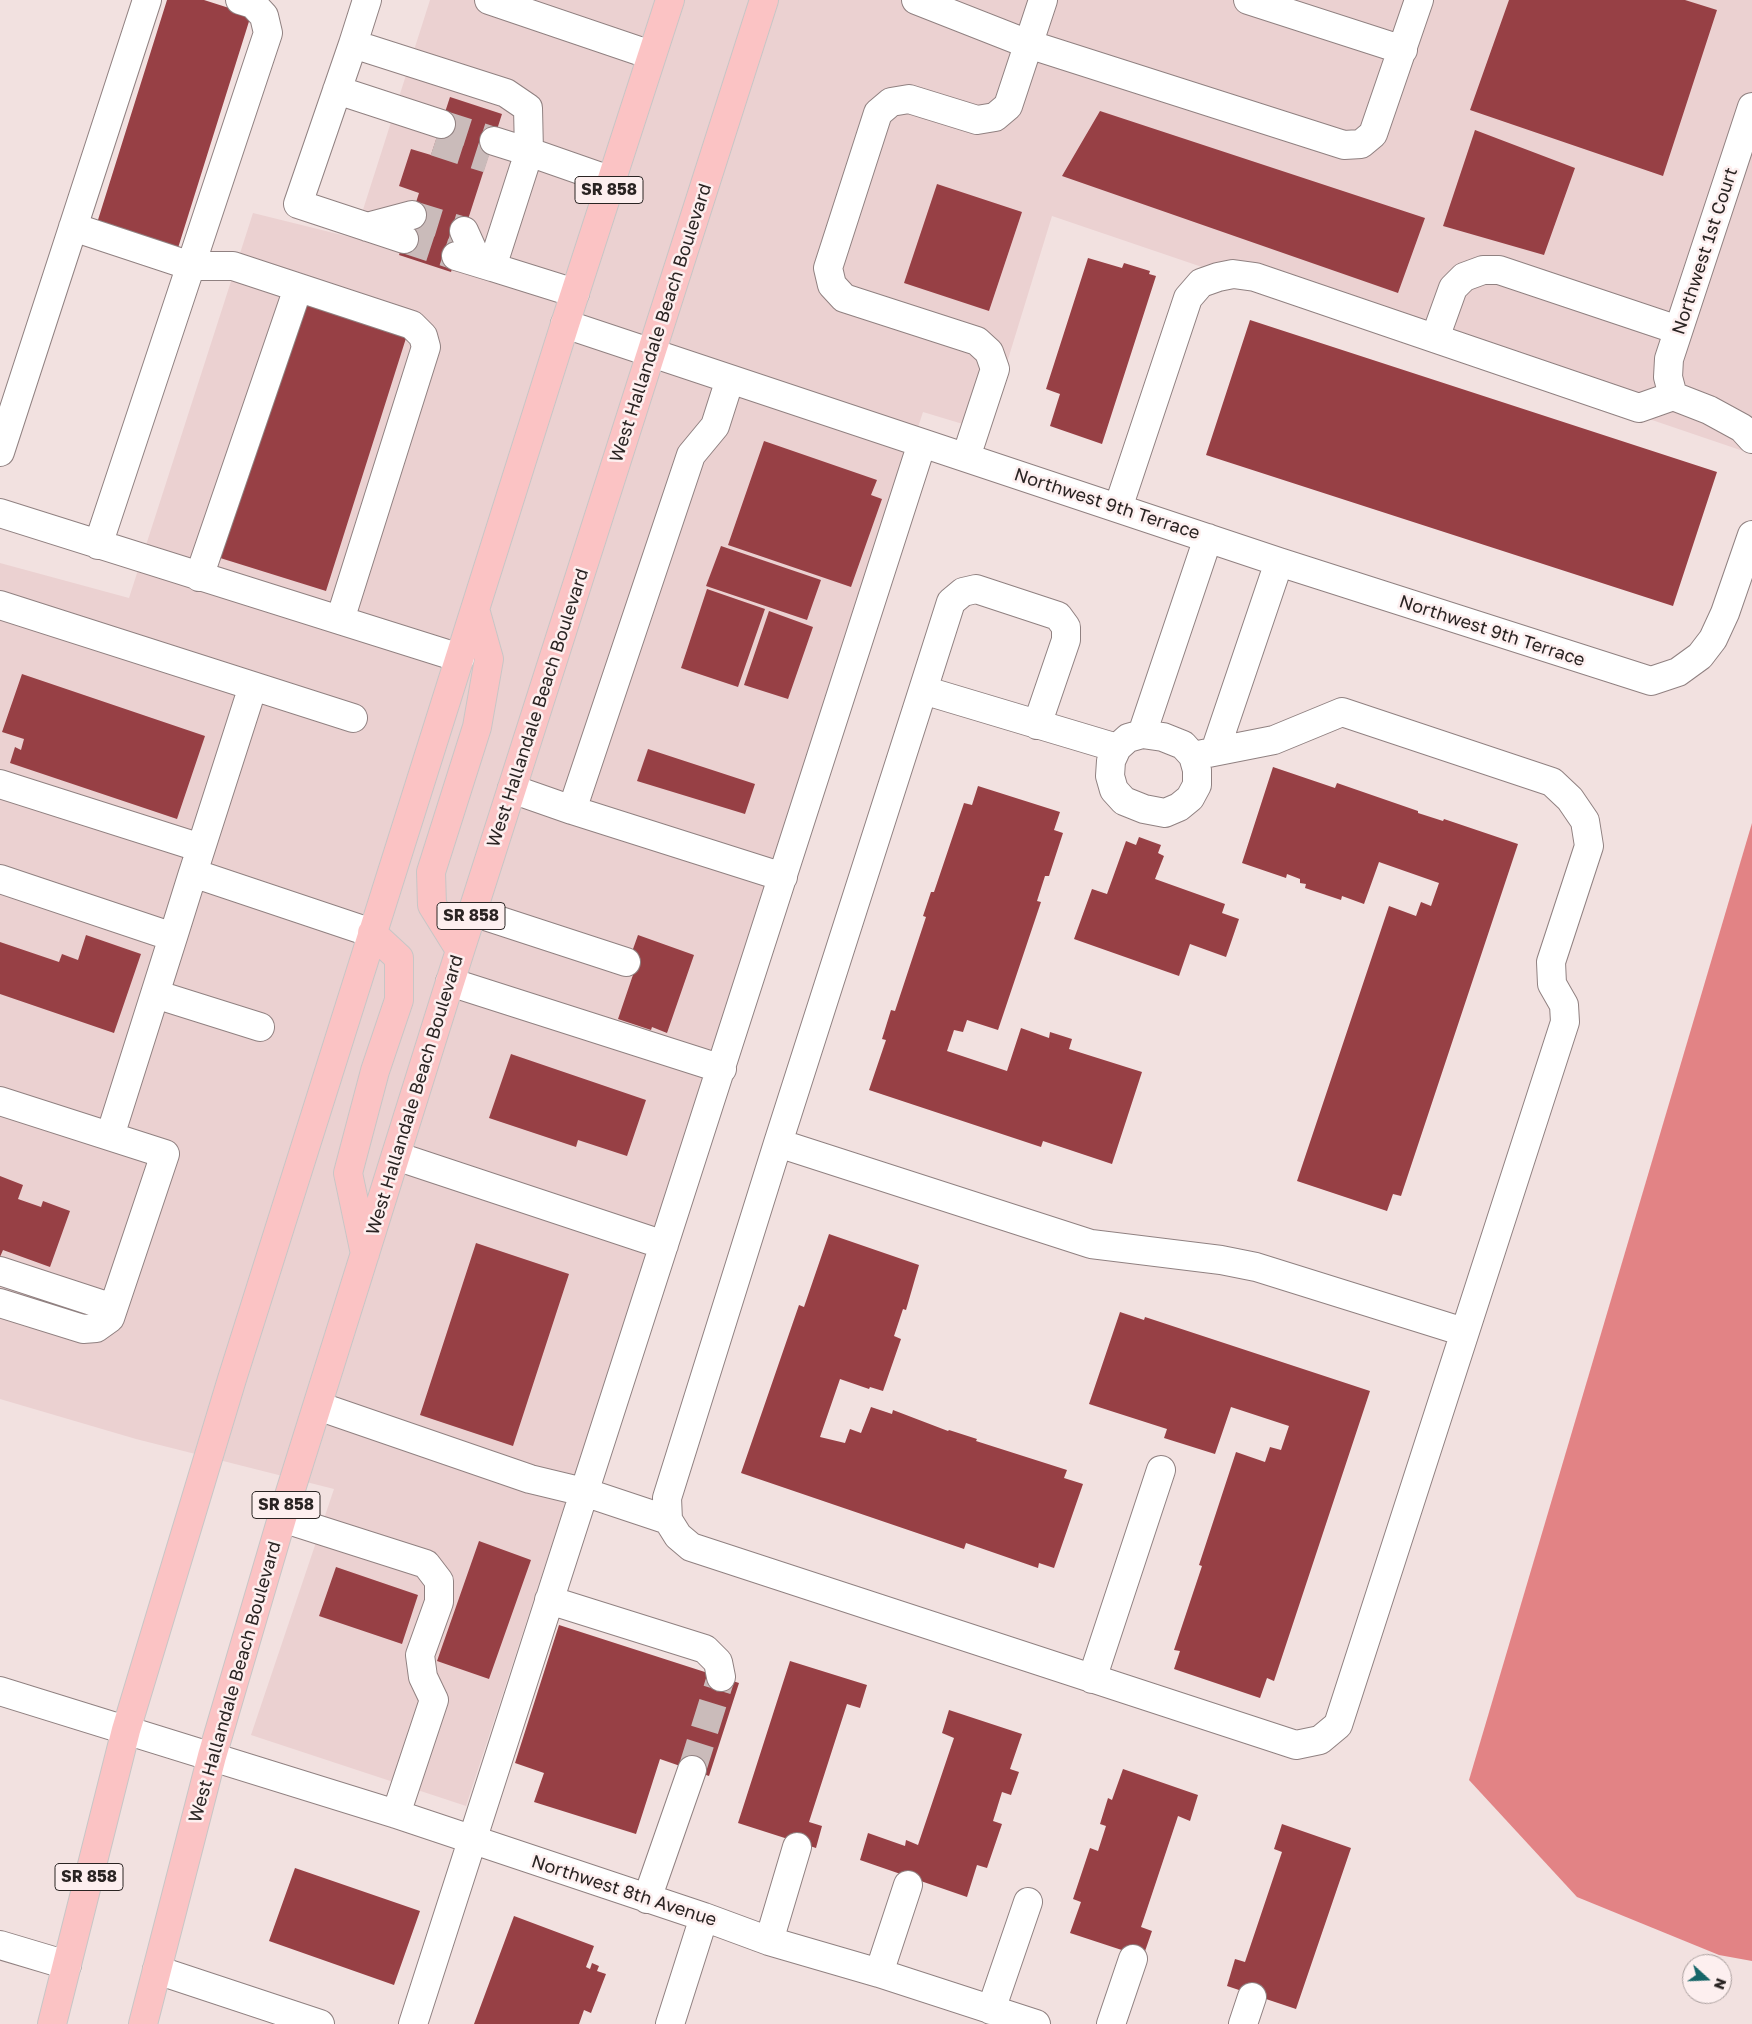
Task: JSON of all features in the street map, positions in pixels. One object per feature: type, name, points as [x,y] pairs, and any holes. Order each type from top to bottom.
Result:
[{"type":"main road","name":"SR 858","points":[[52,2024],[126,1730],[244,1342],[565,324],[670,0]]},
{"type":"main road","name":"West Hallandale Beach Boulevard","points":[[143,2024],[212,1756],[282,1518],[460,950],[764,0]]},
{"type":"main road","points":[[460,950],[432,905],[431,872],[477,727],[489,659],[475,608]]},
{"type":"main road","points":[[365,1255],[348,1173],[375,1071],[399,1000],[399,958],[372,933]]},
{"type":"street","points":[[0,452],[147,0]]},
{"type":"street","points":[[98,545],[268,33],[264,16],[253,4],[240,0]]},
{"type":"street","points":[[367,0],[298,204],[367,227],[408,227]]},
{"type":"street","points":[[916,0],[1028,44],[1344,145],[1361,144],[1373,134],[1420,0]]},
{"type":"street","points":[[966,457],[995,369],[989,352],[977,341],[844,298],[832,285],[828,268],[878,113],[891,102],[910,99],[976,120],[995,117],[1008,106],[1043,0]]},
{"type":"street","points":[[1248,0],[1403,50]]},
{"type":"street","points":[[496,1],[651,55]]},
{"type":"street","points":[[353,44],[506,93],[528,108],[505,150],[472,254],[575,293]]},
{"type":"street","points":[[337,90],[404,112],[438,133]]},
{"type":"street","name":"Northwest 1st Court","points":[[1673,396],[1668,377],[1669,359],[1752,107]]},
{"type":"street","points":[[505,150],[612,181]]},
{"type":"street","points":[[73,227],[191,266],[233,266],[412,326],[423,336],[426,348],[340,620]]},
{"type":"street","points":[[1435,338],[1453,288],[1464,277],[1483,270],[1499,270],[1678,330]]},
{"type":"street","points":[[1118,508],[1188,298],[1201,283],[1233,274],[1255,277],[1639,408],[1673,396],[1709,410],[1742,428],[1752,439]]},
{"type":"street","points":[[200,576],[298,288]]},
{"type":"street","name":"Northwest 9th Terrace","points":[[565,324],[1279,562],[1651,681],[1678,672],[1700,656],[1713,639],[1725,613],[1752,535]]},
{"type":"street","points":[[572,810],[691,455],[715,426],[730,380]]},
{"type":"street","points":[[413,2024],[922,443]]},
{"type":"street","points":[[0,513],[460,658]]},
{"type":"street","points":[[1142,734],[1208,538]]},
{"type":"street","points":[[1037,725],[1066,640],[1066,627],[1058,616],[976,589],[963,592],[952,602],[778,1143],[666,1498],[668,1520],[678,1536],[690,1547],[1296,1745],[1320,1740],[1338,1725],[1565,1022],[1564,1005],[1552,984],[1551,962],[1589,846],[1584,821],[1570,799],[1552,782],[1342,712],[1274,740],[1204,753],[1164,737],[1142,734],[1128,738],[1117,748],[1111,761],[1110,776],[1114,790],[1124,801],[1144,810],[1165,813],[1179,807],[1190,798],[1196,785],[1197,770],[1204,753],[1279,562]]},
{"type":"street","points":[[0,606],[354,718]]},
{"type":"street","points":[[110,1136],[253,686]]},
{"type":"street","points":[[923,690],[1117,748]]},
{"type":"street","points":[[0,784],[197,860],[372,933]]},
{"type":"street","points":[[512,790],[783,877]]},
{"type":"street","points":[[0,880],[174,937]]},
{"type":"street","points":[[473,912],[626,962]]},
{"type":"street","points":[[450,982],[722,1069]]},
{"type":"street","points":[[155,994],[260,1027]]},
{"type":"street","points":[[0,1101],[165,1154],[112,1313],[96,1328],[83,1329],[0,1303]]},
{"type":"street","points":[[778,1143],[1091,1244],[1221,1260],[1256,1267],[1464,1332]]},
{"type":"street","points":[[396,1156],[664,1245]]},
{"type":"street","points":[[0,1271],[112,1313]]},
{"type":"street","points":[[318,1406],[530,1479],[584,1492],[668,1520]]},
{"type":"street","points":[[1092,1678],[1162,1470]]},
{"type":"street","points":[[282,1518],[426,1564],[439,1581],[439,1602],[420,1655],[423,1677],[434,1700],[396,1814]]},
{"type":"street","points":[[549,1600],[705,1649],[718,1662],[721,1677]]},
{"type":"street","name":"Northwest 8th Avenue","points":[[0,1691],[396,1814],[471,1841],[704,1917],[769,1941],[879,1973],[1036,2024]]},
{"type":"street","points":[[647,1899],[692,1770]]},
{"type":"street","points":[[769,1941],[797,1847]]},
{"type":"street","points":[[879,1973],[908,1885]]},
{"type":"street","points":[[991,2010],[1028,1902]]},
{"type":"street","points":[[670,2024],[704,1917]]},
{"type":"street","points":[[0,1945],[67,1965]]},
{"type":"street","points":[[1112,2024],[1133,1959]]},
{"type":"street","points":[[157,1970],[320,2024]]},
{"type":"street","points":[[1243,2024],[1252,1997]]},
{"type":"shaded area","points":[[430,0],[1752,0],[1752,454],[1052,216],[986,431],[923,412],[466,1806],[251,1735],[334,1489],[136,1439],[0,1399],[0,563],[129,598],[253,213],[354,238]]},
{"type":"shaded area","points":[[1752,823],[1752,1961],[1732,1957],[1732,1954],[1717,1954],[1577,1897],[1469,1780]]},
{"type":"building","points":[[167,0],[204,0],[251,15],[178,248],[97,223]]},
{"type":"building","points":[[1509,0],[1685,0],[1717,10],[1663,176],[1470,110]]},
{"type":"building","points":[[450,97],[502,114],[451,272],[399,255],[419,193],[399,186],[411,149],[431,155]]},
{"type":"building","points":[[1100,111],[1425,218],[1398,293],[1062,176]]},
{"type":"building","points":[[1475,130],[1575,168],[1544,255],[1443,226]]},
{"type":"building","points":[[937,184],[1022,212],[989,311],[904,283]]},
{"type":"building","points":[[1088,258],[1122,268],[1124,263],[1150,271],[1149,274],[1156,276],[1102,444],[1050,426],[1060,394],[1046,389]]},
{"type":"building","points":[[298,301],[407,335],[326,591],[217,557]]},
{"type":"building","points":[[1250,320],[1717,472],[1673,606],[1206,455]]},
{"type":"building","points":[[764,441],[877,480],[871,495],[882,499],[851,587],[728,545]]},
{"type":"building","points":[[721,546],[821,580],[807,620],[706,586]]},
{"type":"building","points":[[707,589],[765,609],[738,687],[681,668]]},
{"type":"building","points":[[769,611],[813,627],[788,699],[744,685]]},
{"type":"building","points":[[22,674],[205,736],[177,819],[10,763],[15,747],[21,750],[24,739],[2,732]]},
{"type":"building","points":[[648,749],[755,784],[745,814],[637,781]]},
{"type":"building","points":[[1273,767],[1335,788],[1337,783],[1418,811],[1418,813],[1443,821],[1444,819],[1518,844],[1401,1196],[1393,1194],[1387,1211],[1297,1181],[1389,906],[1416,916],[1421,902],[1431,906],[1439,883],[1379,862],[1364,904],[1342,896],[1341,900],[1305,888],[1306,884],[1300,883],[1300,879],[1287,874],[1286,878],[1242,863]]},
{"type":"building","points":[[978,786],[1060,812],[1054,830],[1063,833],[1049,876],[1045,876],[1037,901],[1041,902],[998,1030],[967,1020],[963,1032],[954,1030],[947,1051],[1007,1071],[1021,1028],[1049,1038],[1050,1032],[1072,1039],[1069,1049],[1142,1072],[1112,1164],[1043,1141],[1041,1147],[869,1090],[886,1040],[882,1039],[891,1010],[895,1011],[926,917],[923,916],[931,892],[934,892],[964,803],[972,805]]},
{"type":"building","points":[[1139,837],[1161,845],[1158,853],[1164,856],[1155,879],[1225,904],[1222,913],[1239,919],[1226,957],[1190,944],[1179,976],[1074,939],[1092,889],[1107,894],[1126,841],[1136,845]]},
{"type":"building","points":[[86,935],[141,954],[114,1033],[0,994],[0,942],[59,962],[62,954],[78,960]]},
{"type":"building","points":[[638,935],[694,955],[667,1033],[652,1027],[651,1030],[618,1019],[636,966],[628,963]]},
{"type":"building","points":[[511,1054],[646,1100],[627,1156],[578,1140],[576,1147],[489,1118]]},
{"type":"building","points":[[0,1176],[23,1185],[18,1199],[41,1207],[43,1201],[70,1211],[50,1267],[3,1250],[0,1257]]},
{"type":"building","points":[[829,1234],[919,1265],[906,1310],[903,1309],[894,1336],[901,1339],[883,1391],[870,1387],[869,1389],[840,1379],[820,1437],[845,1443],[850,1429],[861,1433],[871,1407],[892,1414],[893,1410],[948,1431],[977,1439],[976,1441],[1067,1470],[1064,1478],[1083,1484],[1054,1568],[1039,1563],[1038,1568],[966,1543],[964,1549],[741,1473],[799,1305],[804,1307]]},
{"type":"building","points":[[476,1243],[569,1274],[513,1446],[420,1415]]},
{"type":"building","points":[[1120,1312],[1144,1320],[1145,1317],[1370,1391],[1274,1681],[1267,1678],[1260,1698],[1174,1669],[1180,1651],[1174,1650],[1202,1566],[1199,1565],[1236,1452],[1265,1462],[1270,1447],[1281,1450],[1289,1426],[1231,1407],[1215,1454],[1164,1438],[1167,1429],[1089,1404]]},
{"type":"building","points":[[479,1541],[531,1560],[489,1679],[437,1661]]},
{"type":"building","points":[[336,1567],[418,1595],[402,1644],[319,1616]]},
{"type":"building","points":[[559,1625],[739,1683],[709,1776],[660,1759],[636,1834],[534,1802],[544,1773],[515,1763]]},
{"type":"building","points":[[790,1661],[867,1685],[860,1708],[847,1704],[809,1822],[822,1826],[816,1848],[738,1823]]},
{"type":"building","points":[[949,1710],[1022,1734],[1010,1769],[1019,1772],[1011,1795],[1002,1792],[993,1821],[1002,1824],[987,1868],[977,1865],[967,1897],[860,1860],[868,1833],[905,1846],[906,1840],[918,1845],[954,1738],[942,1733]]},
{"type":"building","points":[[1123,1769],[1198,1795],[1190,1821],[1178,1816],[1141,1927],[1152,1931],[1143,1957],[1070,1933],[1081,1902],[1073,1899],[1090,1848],[1098,1851],[1106,1826],[1100,1824],[1108,1798],[1112,1800]]},
{"type":"building","points":[[1282,1824],[1351,1848],[1296,2009],[1227,1986],[1235,1959],[1245,1962],[1282,1852],[1274,1849]]},
{"type":"building","points":[[295,1868],[420,1911],[394,1985],[269,1941]]},
{"type":"building","points":[[514,1916],[594,1946],[586,1967],[590,1969],[592,1963],[599,1966],[597,1971],[606,1974],[591,2013],[584,2010],[579,2024],[474,2024]]},
{"type":"tunnel","points":[[441,124],[494,141]]},
{"type":"tunnel","points":[[435,142],[488,159]]},
{"type":"tunnel","points":[[412,215],[464,231]]},
{"type":"tunnel","points":[[404,239],[456,256]]},
{"type":"tunnel","points":[[692,1770],[721,1677]]}]
